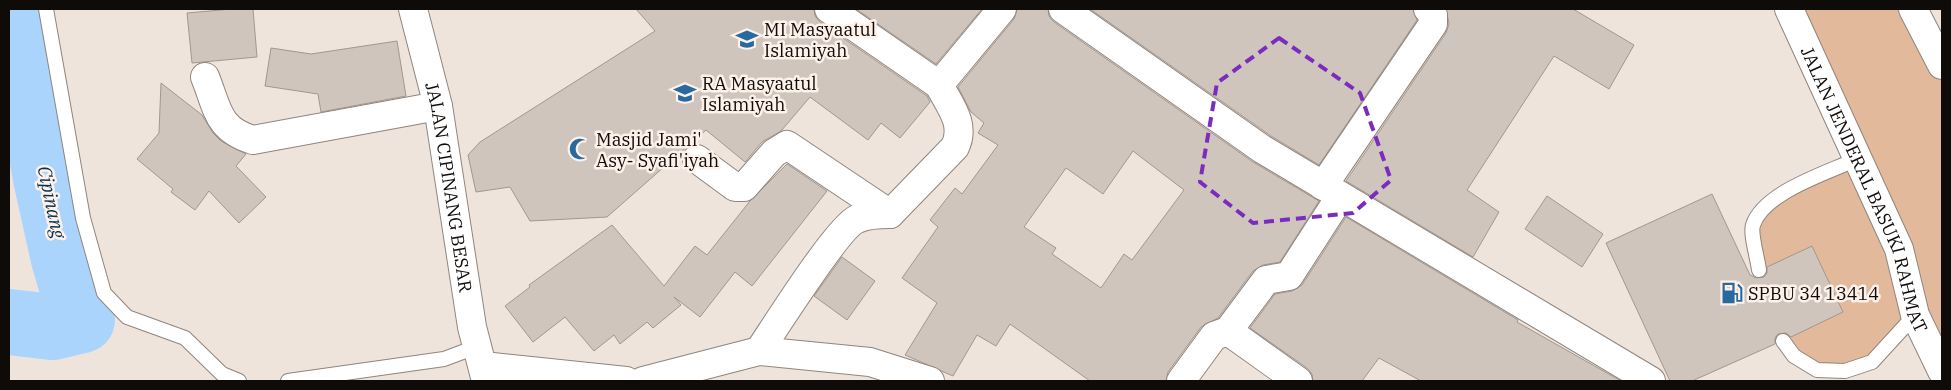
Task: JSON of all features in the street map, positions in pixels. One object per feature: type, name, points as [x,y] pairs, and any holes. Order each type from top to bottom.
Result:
[{"type":"street","name":"JALAN CIPINANG BESAR","points":[[413,9],[438,106],[482,365]]},
{"type":"street","points":[[760,351],[832,246],[855,219],[870,214],[890,214],[955,147],[960,136],[959,125],[939,85],[829,9]]},
{"type":"street","points":[[939,85],[1002,9]]},
{"type":"street","points":[[1063,9],[1262,149],[1651,381]]},
{"type":"street","points":[[1181,381],[1214,336],[1228,331],[1266,280],[1289,276],[1332,191],[1433,24],[1433,15],[1428,9]]},
{"type":"street","name":"JALAN JENDERAL BASUKI RAHMAT","points":[[1789,9],[1899,249],[1915,315],[1942,371]]},
{"type":"street","points":[[1796,9],[1796,21],[1805,43]]},
{"type":"street","points":[[1913,9],[1942,66]]},
{"type":"street","points":[[205,77],[225,125],[236,134],[253,140],[438,106]]},
{"type":"street","points":[[698,159],[735,187],[744,187],[774,153],[787,145],[890,214]]},
{"type":"street","points":[[1228,331],[1298,381]]},
{"type":"street","points":[[643,381],[760,351],[870,362],[930,381]]},
{"type":"street","points":[[482,365],[626,381]]},
{"type":"lane","points":[[46,9],[83,218],[104,294],[127,317],[185,338],[222,374],[239,381]]},
{"type":"lane","points":[[1759,270],[1752,227],[1761,210],[1779,195],[1857,159]]},
{"type":"lane","points":[[1782,340],[1794,356],[1817,370],[1845,371],[1872,362],[1915,315]]},
{"type":"lane","points":[[288,381],[444,359],[482,365]]},
{"type":"highlighted area","points":[[1279,38],[1360,93],[1391,180],[1353,213],[1253,223],[1200,182],[1217,83]]},
{"type":"shaded area","points":[[1789,9],[1913,9],[1942,65],[1942,371],[1915,315],[1872,362],[1817,370],[1783,341],[1759,270],[1752,227],[1761,210],[1857,159]]},
{"type":"building","points":[[253,9],[257,57],[192,63],[187,13]]},
{"type":"building","points":[[636,9],[814,9],[815,16],[820,22],[927,96],[930,102],[900,138],[881,123],[868,140],[810,97],[781,131],[762,142],[745,162],[706,130],[607,217],[530,221],[510,187],[476,192],[468,155],[480,142],[655,31]]},
{"type":"building","points":[[856,9],[982,9],[936,64]]},
{"type":"building","points":[[1017,9],[1048,9],[1049,16],[1054,22],[1253,162],[1319,201],[1280,262],[1263,265],[1253,271],[1218,318],[1201,327],[1168,372],[1166,381],[1090,381],[1010,324],[996,346],[977,335],[953,376],[905,355],[937,303],[902,278],[938,227],[930,220],[955,188],[962,194],[998,145],[978,133],[984,123],[971,112],[958,87],[1014,19]],"holes":[[[1133,151],[1184,190],[1132,260],[1124,254],[1101,288],[1052,254],[1056,248],[1024,227],[1066,168],[1103,194]]]},
{"type":"building","points":[[1090,9],[1413,9],[1417,20],[1319,165],[1271,136]]},
{"type":"building","points":[[1446,9],[1573,9],[1634,45],[1609,89],[1554,56],[1467,190],[1499,212],[1473,257],[1346,181],[1446,33],[1449,24]]},
{"type":"building","points":[[397,41],[406,96],[321,112],[318,94],[265,86],[271,48],[311,54]]},
{"type":"building","points":[[161,83],[202,115],[213,133],[221,141],[246,154],[236,166],[266,197],[239,223],[209,191],[195,210],[171,192],[173,189],[137,159],[159,133]]},
{"type":"building","points":[[787,164],[827,191],[752,286],[735,272],[700,317],[674,297],[681,305],[653,328],[647,322],[620,344],[614,335],[594,351],[565,317],[533,342],[505,306],[530,287],[529,285],[612,225],[664,286],[695,246],[707,255],[750,201]]},
{"type":"building","name":"SPBU 34 13414","points":[[1712,194],[1750,275],[1756,278],[1764,277],[1767,273],[1767,267],[1812,246],[1843,312],[1791,337],[1786,333],[1778,334],[1775,338],[1775,344],[1692,381],[1670,381],[1606,243]]},
{"type":"building","points":[[1547,196],[1603,234],[1582,267],[1525,229]]},
{"type":"building","points":[[1346,217],[1518,320],[1517,322],[1621,381],[1421,381],[1379,358],[1362,381],[1313,381],[1312,374],[1307,368],[1250,328],[1275,294],[1292,291],[1302,285]]},
{"type":"building","points":[[842,257],[875,281],[847,320],[814,296]]},
{"type":"waterway","name":"Cipinang","points":[[9,322],[52,327],[82,320],[64,259],[46,178],[16,9]]},
{"type":"place","name":"MI Masyaatul Islamiyah","points":[[747,39]]},
{"type":"place","name":"RA Masyaatul Islamiyah","points":[[685,93]]},
{"type":"place","name":"Masjid Jami' Asy- Syafi'iyah","points":[[580,149]]},
{"type":"place","name":"SPBU 34 13414","points":[[1732,293]]}]
